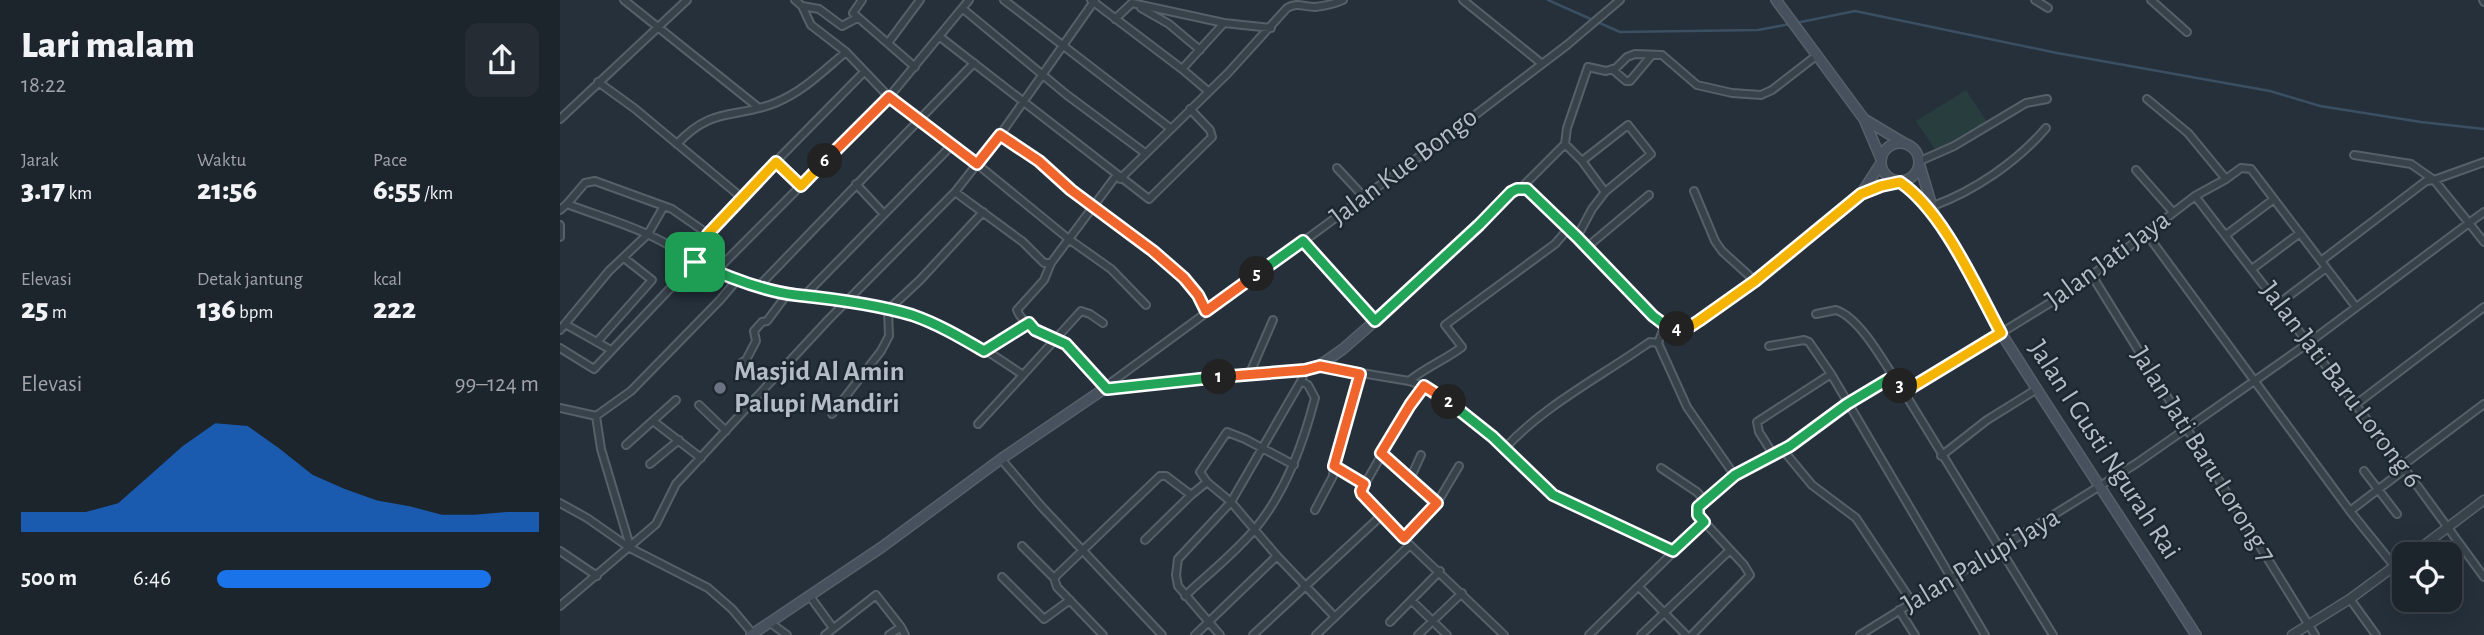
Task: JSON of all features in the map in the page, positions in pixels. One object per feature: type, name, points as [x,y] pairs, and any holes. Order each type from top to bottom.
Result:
[{"type":"main road","points":[[1777,0],[1864,118],[1884,173],[1899,182]]},
{"type":"main road","points":[[1861,194],[1915,175],[1920,163],[1914,149],[1864,118]]},
{"type":"main road","points":[[752,634],[914,525],[1001,459],[1106,388],[1305,370],[1320,366],[1375,321],[1471,233],[1511,192],[1521,188],[1530,191],[1665,325],[1676,329],[1691,326],[1755,281],[1861,194],[1883,153],[1892,144],[1904,143]]},
{"type":"main road","name":"Jalan I Gusti Ngurah Rai","points":[[1920,163],[1933,211],[2001,333],[2196,635]]},
{"type":"main road","name":"Jalan I Gusti Ngurah Rai","points":[[1899,182],[1912,190],[1933,211]]},
{"type":"street","points":[[624,0],[759,108]]},
{"type":"street","points":[[560,120],[687,0]]},
{"type":"street","points":[[795,0],[802,6],[811,25],[846,52],[889,97],[1070,240],[1111,268],[1146,305]]},
{"type":"street","points":[[862,0],[853,11],[857,18],[915,67]]},
{"type":"street","points":[[888,43],[920,0]]},
{"type":"street","points":[[715,272],[889,97],[969,0]]},
{"type":"street","points":[[1004,0],[1170,128]]},
{"type":"street","points":[[1106,388],[1075,352],[1035,330],[1018,314],[1018,307],[1044,280],[1051,263],[1118,177],[1190,109],[1291,5],[1314,7],[1343,0]]},
{"type":"street","points":[[1463,0],[1541,63]]},
{"type":"street","name":"Jalan Kue Bongo","points":[[1106,388],[1567,45],[1620,0]]},
{"type":"street","points":[[2035,0],[2048,8]]},
{"type":"street","points":[[2151,0],[2187,32]]},
{"type":"street","points":[[561,604],[656,524],[671,491],[847,301],[955,192],[1024,103],[1093,1],[1208,91]]},
{"type":"street","points":[[1115,19],[1132,3],[1224,23],[1271,28]]},
{"type":"street","points":[[1137,5],[1177,30],[1200,50]]},
{"type":"street","points":[[802,6],[819,9],[842,26],[857,18]]},
{"type":"street","points":[[962,9],[1043,76],[1145,153]]},
{"type":"street","points":[[1182,69],[1224,23]]},
{"type":"street","points":[[940,37],[1149,199],[1212,137],[1210,130],[1190,109]]},
{"type":"street","points":[[677,144],[704,121],[775,103],[804,88],[846,52]]},
{"type":"street","points":[[1521,188],[1565,144],[1567,128],[1588,67],[1606,71],[1635,54],[1665,57],[1680,73],[1697,85],[1732,93],[1761,95],[1772,90],[1816,56]]},
{"type":"street","points":[[1612,69],[1626,81],[1630,81],[1651,55]]},
{"type":"street","points":[[760,285],[974,63]]},
{"type":"street","points":[[560,348],[594,369],[695,262],[708,234],[864,72]]},
{"type":"street","points":[[598,82],[741,198]]},
{"type":"street","points":[[1920,163],[2026,103],[2047,99]]},
{"type":"street","points":[[2147,99],[2188,133],[2226,179]]},
{"type":"street","points":[[1577,237],[1605,192],[1651,153],[1628,125],[1582,161]]},
{"type":"street","points":[[1933,211],[1985,180],[2046,128]]},
{"type":"street","points":[[1000,135],[1039,161],[1071,190],[1153,251],[1184,278],[1198,295],[1206,311]]},
{"type":"street","points":[[1565,144],[1582,161],[1605,192]]},
{"type":"street","points":[[805,295],[952,145]]},
{"type":"street","points":[[2354,155],[2411,164],[2434,180],[2484,242]]},
{"type":"street","points":[[776,162],[801,186]]},
{"type":"street","points":[[2321,261],[2423,182],[2484,162]]},
{"type":"street","points":[[1337,168],[1364,197]]},
{"type":"street","name":"Jalan Jati Jaya","points":[[1904,392],[2069,291],[2195,195],[2241,168],[2251,169],[2274,199]]},
{"type":"street","points":[[2136,170],[2173,212]]},
{"type":"street","points":[[560,210],[578,189],[592,180],[678,212],[708,234]]},
{"type":"street","points":[[856,184],[884,214]]},
{"type":"street","points":[[1694,191],[1715,241],[1755,281]]},
{"type":"street","points":[[955,192],[1023,242],[1044,262],[1051,263]]},
{"type":"street","points":[[1587,247],[1649,195]]},
{"type":"street","name":"Jalan Jati Baru Lorong 6","points":[[2195,195],[2404,467],[2484,577]]},
{"type":"street","points":[[2226,235],[2274,199],[2356,307]]},
{"type":"street","points":[[567,204],[648,234],[695,262],[737,280],[788,293],[847,301],[929,321],[1023,375]]},
{"type":"street","points":[[611,350],[563,327],[609,271],[648,234],[664,206]]},
{"type":"street","points":[[832,414],[881,351],[889,336],[888,310],[983,212]]},
{"type":"street","name":"Jalan Palupi Jaya","points":[[1860,635],[2101,486],[2187,428],[2307,344],[2484,212]]},
{"type":"street","points":[[560,225],[560,237]]},
{"type":"street","points":[[1409,381],[1430,365],[1448,358],[1462,347],[1445,325],[1555,243],[1568,229]]},
{"type":"street","points":[[2146,233],[2350,511],[2392,562]]},
{"type":"street","points":[[2252,269],[2300,233]]},
{"type":"street","points":[[1303,241],[1375,321]]},
{"type":"street","points":[[624,258],[665,292]]},
{"type":"street","points":[[2278,304],[2326,268]]},
{"type":"street","name":"Jalan Jati Baru Lorong 7","points":[[2091,274],[2315,635]]},
{"type":"street","points":[[597,342],[652,280]]},
{"type":"street","points":[[560,408],[596,416],[631,391],[737,280]]},
{"type":"street","points":[[741,363],[747,360],[755,342],[754,331],[762,322],[767,321],[788,293]]},
{"type":"street","points":[[2355,405],[2484,307]]},
{"type":"street","points":[[1816,314],[1836,310],[1849,317],[1869,340],[1904,392],[2053,635]]},
{"type":"street","points":[[978,424],[1081,312],[1086,312],[1103,323]]},
{"type":"street","points":[[1250,373],[1273,320]]},
{"type":"street","points":[[984,351],[1029,323]]},
{"type":"street","points":[[1665,325],[1658,343],[1687,407],[1735,475]]},
{"type":"street","points":[[1769,346],[1804,340],[1809,342],[1831,374],[1985,635]]},
{"type":"street","points":[[1506,448],[1525,428],[1553,408],[1650,342],[1658,343]]},
{"type":"street","points":[[1320,366],[1424,386],[1453,405],[1506,448],[1547,490],[1563,501],[1673,551]]},
{"type":"street","points":[[1220,635],[1178,586],[1176,575],[1180,554],[1231,502],[1301,382],[1305,370]]},
{"type":"street","points":[[1315,510],[1333,478],[1360,374]]},
{"type":"street","points":[[1773,454],[1759,432],[1757,422],[1831,374]]},
{"type":"street","points":[[1692,635],[1750,578],[1748,569],[1704,522],[1697,510],[1735,475],[1783,450],[1847,404],[1887,380],[1898,384]]},
{"type":"street","points":[[1185,596],[1255,529],[1294,465],[1315,398],[1308,385],[1301,382]]},
{"type":"street","points":[[1424,386],[1381,453],[1361,491],[1410,545],[1504,635]]},
{"type":"street","points":[[1941,456],[1987,420],[2037,388]]},
{"type":"street","points":[[625,445],[676,400]]},
{"type":"street","points":[[2350,511],[2484,404]]},
{"type":"street","points":[[699,405],[726,431]]},
{"type":"street","points":[[596,416],[601,450],[630,548]]},
{"type":"street","points":[[653,421],[701,458]]},
{"type":"street","points":[[1294,465],[1227,432],[1200,472],[1207,482],[1231,502],[1277,556],[1335,617]]},
{"type":"street","points":[[650,464],[679,440]]},
{"type":"street","points":[[1783,450],[1812,485],[1856,517],[1912,602]]},
{"type":"street","points":[[1381,453],[1437,503]]},
{"type":"street","points":[[1410,479],[1421,455]]},
{"type":"street","points":[[1001,459],[1082,551],[1162,635]]},
{"type":"street","points":[[1334,466],[1364,484]]},
{"type":"street","points":[[1404,538],[1437,503],[1459,466]]},
{"type":"street","points":[[1661,468],[1697,492],[1705,501]]},
{"type":"street","points":[[2364,471],[2397,514]]},
{"type":"street","points":[[1054,578],[1160,476],[1166,476],[1191,495]]},
{"type":"street","points":[[1145,540],[1207,482]]},
{"type":"street","points":[[2428,542],[2484,500]]},
{"type":"street","points":[[560,503],[630,548],[708,588],[732,609],[752,634]]},
{"type":"street","points":[[1253,635],[1382,515]]},
{"type":"street","points":[[1589,635],[1704,522]]},
{"type":"street","points":[[1022,545],[1104,635]]},
{"type":"street","points":[[1315,635],[1410,545]]},
{"type":"street","points":[[560,551],[597,576]]},
{"type":"street","points":[[1641,635],[1730,551]]},
{"type":"street","points":[[1195,635],[1277,556]]},
{"type":"street","points":[[2292,635],[2350,599],[2392,568]]},
{"type":"street","points":[[1390,622],[1440,571]]},
{"type":"street","points":[[1002,577],[1044,619],[1070,600]]},
{"type":"street","points":[[1639,587],[1685,635]]},
{"type":"street","points":[[1418,635],[1462,593]]},
{"type":"street","points":[[825,635],[876,595],[905,635]]},
{"type":"street","points":[[809,596],[833,628]]},
{"type":"street","points":[[2350,599],[2376,635]]},
{"type":"street","points":[[1412,601],[1447,635]]},
{"type":"street","points":[[1899,610],[1915,635]]},
{"type":"street","points":[[769,622],[787,635]]},
{"type":"street","points":[[889,635],[901,627]]},
{"type":"green space","points":[[1966,90],[1987,122],[1938,154],[1916,121]]},
{"type":"waterway","points":[[1548,0],[1620,32],[1758,30],[1790,24]]},
{"type":"waterway","points":[[1796,23],[1855,11],[2057,53],[2270,91],[2320,106],[2484,129]]},
{"type":"place","name":"Masjid Al Amin Palupi Mandiri","points":[[720,388]]},
{"type":"route","points":[[889,97],[977,164],[1000,135],[1039,161],[1071,190],[1153,251],[1184,278],[1198,295],[1206,311],[1303,241],[1375,321],[1511,192],[1521,188],[1530,191],[1653,316],[1665,325],[1684,329],[1755,281],[1861,194],[1897,181],[1912,190],[1934,215],[2001,333],[1904,392],[1896,382],[1887,380],[1847,404],[1790,446],[1735,475],[1698,507],[1698,515],[1704,522],[1673,551],[1553,495],[1493,437],[1424,386],[1381,453],[1437,503],[1404,538],[1362,494],[1364,484],[1334,466],[1360,374],[1320,366],[1305,370],[1250,373],[1107,389],[1066,344],[1035,330],[1029,323],[984,351],[948,330],[913,316],[866,304],[783,292],[737,280],[695,262],[708,234],[776,162],[801,186],[889,97]]}]
